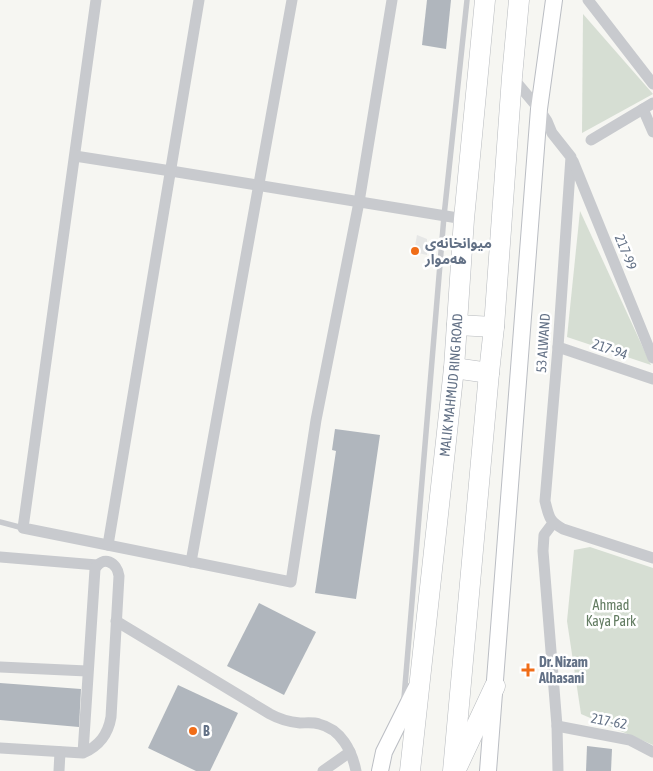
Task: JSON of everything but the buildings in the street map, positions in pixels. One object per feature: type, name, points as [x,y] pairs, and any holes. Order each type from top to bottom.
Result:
[{"type":"highway","name":"MALIK MAHMUD RING ROAD","points":[[410,771],[454,368],[464,219],[485,0]]},
{"type":"highway","points":[[454,771],[494,327],[519,0]]},
{"type":"highway","points":[[457,325],[494,327]]},
{"type":"highway","points":[[454,368],[489,373]]},
{"type":"highway","points":[[454,771],[495,686]]},
{"type":"main road","points":[[488,771],[539,109],[554,0]]},
{"type":"main road","points":[[380,771],[384,752],[420,680]]},
{"type":"street","points":[[96,0],[23,528],[291,582],[316,420],[359,202],[392,0]]},
{"type":"street","points":[[108,545],[199,0]]},
{"type":"street","points":[[191,562],[292,0]]},
{"type":"street","points":[[588,0],[653,84]]},
{"type":"street","points":[[512,77],[539,109],[552,133],[571,157]]},
{"type":"street","points":[[591,140],[653,103]]},
{"type":"street","points":[[642,109],[653,132]]},
{"type":"street","points":[[75,156],[464,219]]},
{"type":"street","name":"53 ALWAND","points":[[553,523],[545,501],[571,157]]},
{"type":"street","name":"217-99","points":[[571,157],[653,358]]},
{"type":"street","name":"217-94","points":[[558,347],[653,379]]},
{"type":"street","points":[[558,771],[557,726],[542,551],[544,535],[553,523],[563,529],[653,558]]},
{"type":"street","points":[[0,557],[97,565],[104,562],[112,563],[118,571],[111,717],[110,727],[106,736],[92,749],[83,753],[0,748]]},
{"type":"street","points":[[83,753],[87,671],[95,569],[97,565]]},
{"type":"street","points":[[116,621],[270,714],[288,721],[319,724],[330,728],[339,734],[350,752],[356,771]]},
{"type":"street","points":[[0,667],[87,671]]},
{"type":"street","name":"217-62","points":[[557,726],[630,740],[653,752]]},
{"type":"street","points":[[59,771],[60,752]]},
{"type":"street","points":[[323,771],[350,752]]},
{"type":"lane","points":[[403,714],[444,216],[466,0]]},
{"type":"lane","points":[[0,522],[23,528]]},
{"type":"shaded area","points":[[417,235],[427,239],[427,255],[414,252]]},
{"type":"green space","points":[[583,14],[653,94],[582,133]]},
{"type":"green space","points":[[580,211],[651,365],[567,337]]},
{"type":"green space","name":"Ahmad Kaya Park","points":[[590,547],[653,568],[653,745],[581,714],[567,621],[574,550]]},
{"type":"place","name":"میوانخانەی هەموار","points":[[415,251]]},
{"type":"place","name":"Dr. Nizam Alhasani","points":[[528,670]]},
{"type":"place","name":"B","points":[[193,731]]}]
